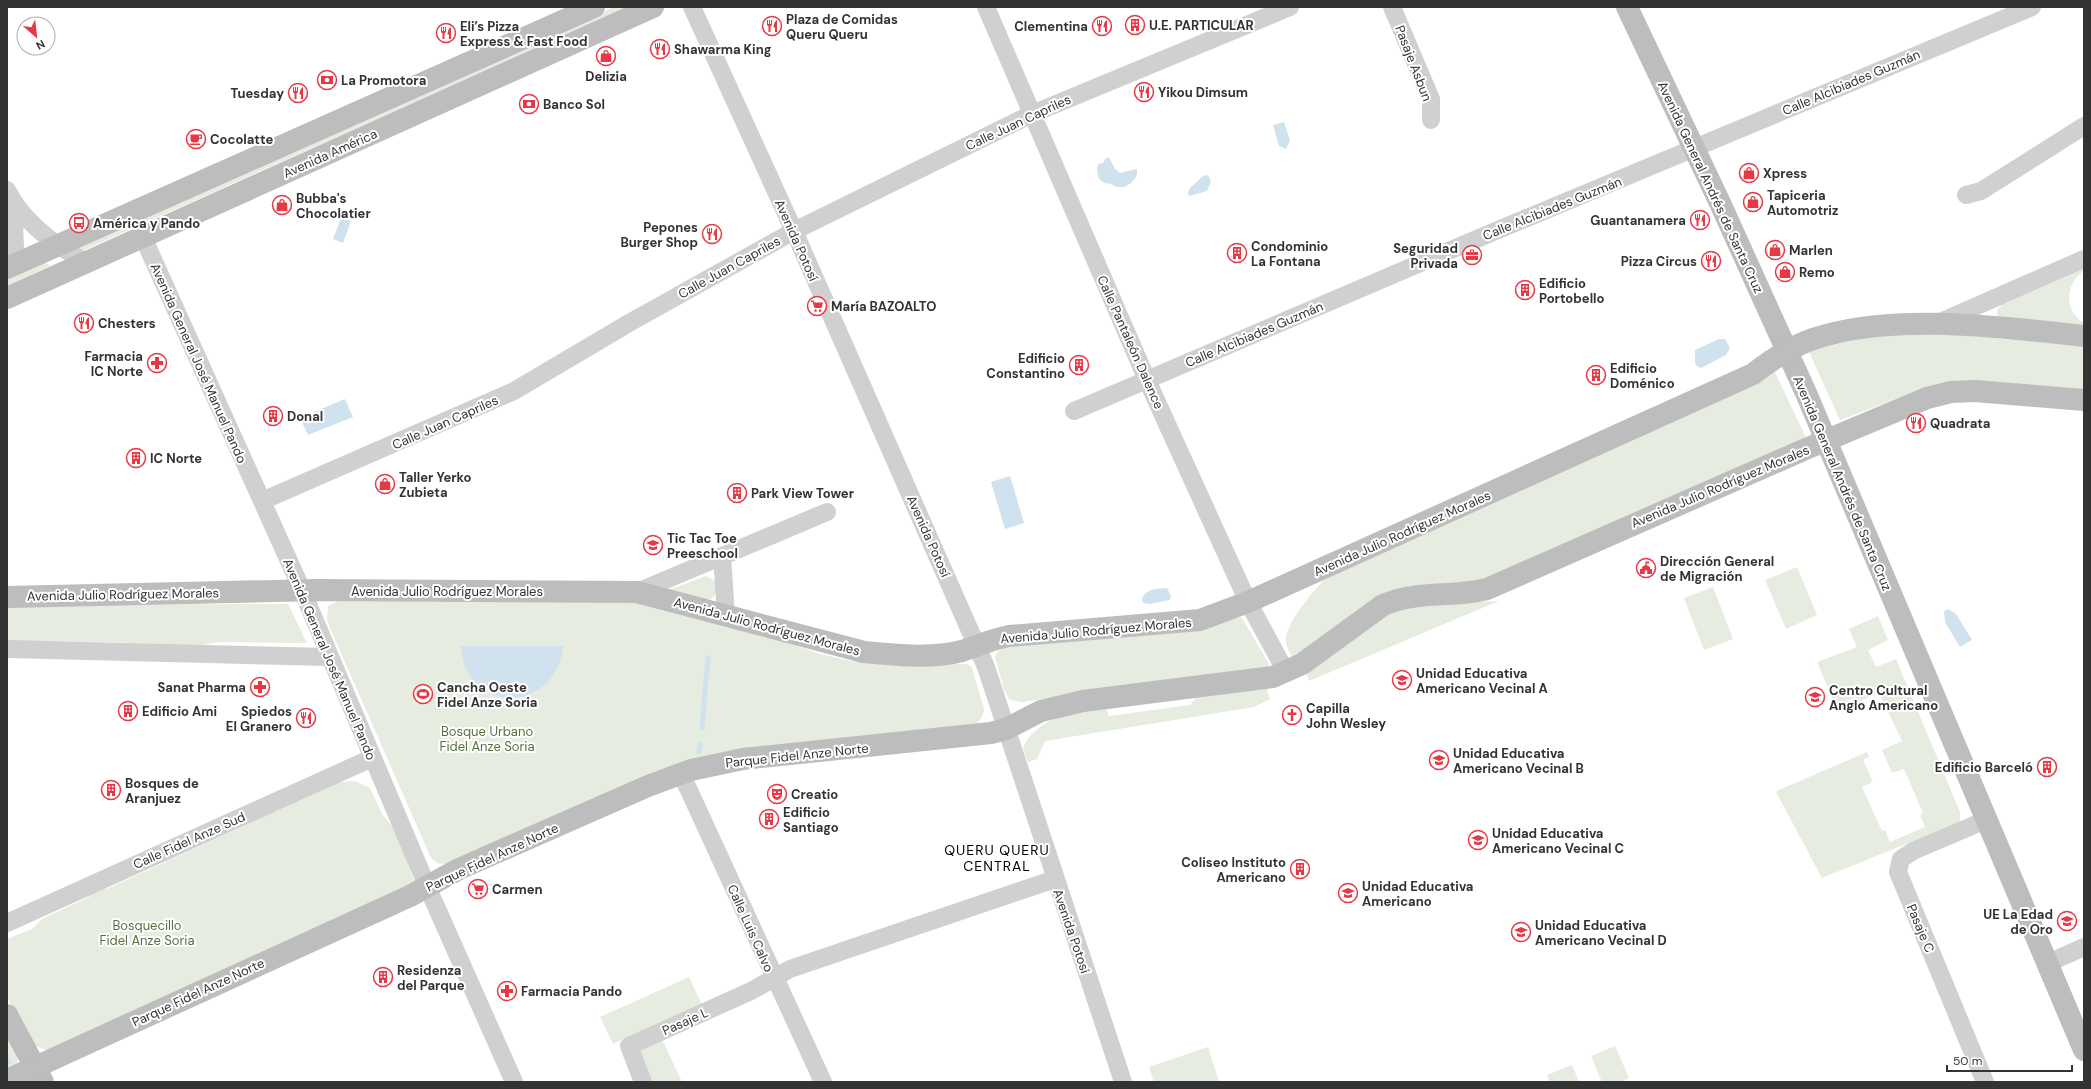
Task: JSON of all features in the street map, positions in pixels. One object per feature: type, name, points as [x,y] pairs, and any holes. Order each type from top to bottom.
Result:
[{"type":"street","name":"Avenida América","points":[[9,267],[594,7]]},
{"type":"street","name":"Avenida América","points":[[7,298],[653,7]]},
{"type":"street","name":"Avenida Potosí","points":[[692,7],[794,231],[977,645],[1123,1082]]},
{"type":"street","name":"Calle Pantaleón Dalence","points":[[986,7],[1147,380],[1248,602],[1286,672]]},
{"type":"street","name":"Calle Juan Capriles","points":[[262,502],[514,392],[629,323],[794,231],[1032,114],[1290,7]]},
{"type":"street","name":"Pasaje Asbun","points":[[1392,7],[1431,99],[1431,120]]},
{"type":"street","name":"Avenida General Andrés de Santa Cruz","points":[[1627,7],[1695,148],[1787,350],[2046,964],[2084,1050]]},
{"type":"street","name":"Calle Alcibiades Guzmán","points":[[1074,411],[1479,238],[2032,7]]},
{"type":"street","points":[[1966,195],[1981,191],[2084,126]]},
{"type":"street","points":[[10,196],[44,236],[57,246],[86,262]]},
{"type":"street","points":[[9,267],[15,247],[10,196]]},
{"type":"street","name":"Avenida General José Manuel Pando","points":[[143,237],[302,590],[427,886],[514,1082]]},
{"type":"street","points":[[1935,324],[2084,259]]},
{"type":"street","name":"Avenida Julio Rodríguez Morales","points":[[7,597],[302,590],[637,592],[864,652],[894,655],[946,654],[962,651],[1009,636],[1200,620],[1248,602],[1753,374],[1787,350],[1812,339],[1838,332],[1876,326],[1935,324],[1998,327],[2084,336]]},
{"type":"street","name":"Avenida Julio Rodríguez Morales","points":[[1006,729],[1041,711],[1083,701],[1273,677],[1302,664],[1384,605],[1398,599],[1415,595],[1467,594],[1487,589],[1826,440],[1927,398],[1951,392],[1974,391],[2084,400]]},
{"type":"street","points":[[637,592],[827,512]]},
{"type":"street","points":[[722,556],[726,615]]},
{"type":"street","points":[[7,649],[329,657]]},
{"type":"street","name":"Parque Fidel Anze Norte","points":[[7,1080],[39,1075],[459,869],[681,773],[743,759],[991,733],[1006,729]]},
{"type":"street","name":"Calle Fidel Anze Sud","points":[[7,923],[372,758]]},
{"type":"street","name":"Calle Luis Calvo","points":[[681,773],[823,1082]]},
{"type":"street","name":"Pasaje C","points":[[1985,1082],[1898,872],[1901,859],[1913,851],[1986,820]]},
{"type":"street","points":[[774,978],[790,968],[1055,879]]},
{"type":"street","points":[[2046,964],[2084,947]]},
{"type":"street","name":"Pasaje L","points":[[643,1082],[629,1046],[751,991],[774,978]]},
{"type":"street","points":[[7,1015],[39,1075]]},
{"type":"green space","points":[[614,7],[627,7],[82,251],[77,249]]},
{"type":"green space","points":[[45,262],[50,266],[7,286],[7,279]]},
{"type":"green space","points":[[2084,269],[2072,284],[2069,297],[2071,309],[2074,314],[2084,323],[2084,326],[2001,318],[1997,315],[1997,310],[2002,305]]},
{"type":"green space","points":[[1936,333],[2084,346],[2084,393],[1927,387],[1840,420],[1809,352],[1824,346],[1871,336]]},
{"type":"green space","points":[[1775,372],[1806,438],[1476,583],[1414,589],[1295,663],[1287,646],[1287,633],[1296,614],[1318,586],[1331,573],[1754,385]]},
{"type":"green space","points":[[1797,567],[1817,615],[1786,629],[1765,580]]},
{"type":"green space","points":[[706,576],[714,581],[717,587],[716,594],[709,600],[663,592]]},
{"type":"green space","points":[[1713,587],[1733,639],[1704,650],[1684,598]]},
{"type":"green space","name":"Bosque Urbano Fidel Anze Soria","points":[[628,599],[765,635],[820,654],[851,661],[894,664],[966,664],[971,666],[973,671],[984,709],[983,715],[978,722],[970,727],[743,750],[448,864],[440,864],[435,861],[431,858],[330,628],[327,619],[328,606],[338,601]]},
{"type":"green space","points":[[1499,601],[1309,681],[1306,671],[1380,617],[1410,605]]},
{"type":"green space","points":[[288,604],[307,643],[217,642],[197,646],[112,642],[7,641],[7,605]]},
{"type":"green space","points":[[1878,616],[1888,640],[1868,650],[1876,667],[1896,659],[1960,812],[1960,822],[1822,878],[1776,792],[1779,790],[1867,752],[1869,757],[1863,760],[1873,782],[1862,787],[1882,831],[1885,830],[1890,842],[1925,827],[1920,815],[1923,813],[1904,769],[1892,773],[1882,750],[1902,741],[1879,693],[1859,702],[1856,697],[1836,706],[1817,662],[1857,647],[1849,629]]},
{"type":"green space","points":[[1233,617],[1242,618],[1269,664],[1268,668],[1022,702],[1010,700],[1004,690],[995,657],[998,651],[1007,646]]},
{"type":"green space","points":[[1266,687],[1270,699],[1254,707],[1045,741],[1037,759],[1028,762],[1023,748],[1037,729],[1058,717],[1106,707],[1109,716],[1190,705],[1199,695]]},
{"type":"green space","name":"Bosquecillo Fidel Anze Soria","points":[[340,782],[357,782],[370,788],[382,814],[397,832],[416,887],[47,1050],[35,1046],[7,997],[7,939],[32,929],[42,919],[89,897],[92,891],[103,887],[107,889],[246,825],[255,817],[266,811],[275,812]]},
{"type":"green space","points":[[689,977],[702,1005],[613,1044],[600,1017]]},
{"type":"green space","points":[[7,1034],[19,1056],[16,1066],[7,1070]]},
{"type":"green space","points":[[662,1039],[682,1082],[652,1082],[640,1053],[643,1048]]},
{"type":"green space","points":[[1615,1046],[1629,1078],[1620,1082],[1602,1082],[1591,1056]]},
{"type":"green space","points":[[1208,1047],[1219,1082],[1154,1082],[1149,1067]]},
{"type":"green space","points":[[1572,1065],[1579,1082],[1550,1082],[1547,1075]]},
{"type":"water","points":[[1284,122],[1290,140],[1286,149],[1279,146],[1273,125]]},
{"type":"water","points":[[1109,157],[1115,169],[1120,173],[1137,169],[1135,179],[1129,185],[1118,187],[1109,183],[1106,184],[1100,180],[1097,172],[1098,164],[1103,163],[1105,159]]},
{"type":"water","points":[[1208,175],[1211,181],[1207,191],[1190,196],[1188,194],[1189,189],[1203,176]]},
{"type":"water","points":[[341,218],[351,221],[343,243],[333,239]]},
{"type":"water","points":[[1719,339],[1725,339],[1730,348],[1726,355],[1701,368],[1697,366],[1695,363],[1695,350]]},
{"type":"water","points":[[345,399],[353,417],[308,435],[300,418]]},
{"type":"water","points":[[1010,476],[1024,523],[1005,529],[991,482]]},
{"type":"water","points":[[1167,588],[1171,596],[1170,600],[1150,604],[1143,603],[1142,598],[1147,592]]},
{"type":"water","points":[[1948,609],[1956,614],[1972,640],[1960,647],[1945,622],[1944,611]]},
{"type":"water","points":[[461,646],[563,646],[559,663],[552,677],[541,688],[528,695],[513,698],[498,696],[484,690],[471,678],[464,662]]},
{"type":"waterway","points":[[702,727],[708,658]]},
{"type":"waterway","points":[[699,752],[700,745]]},
{"type":"place","name":"U.E. PARTICULAR","points":[[1135,25]]},
{"type":"place","name":"Plaza de Comidas Queru Queru","points":[[772,26]]},
{"type":"place","name":"Clementina","points":[[1102,26]]},
{"type":"place","name":"Eli’s Pizza Express & Fast Food","points":[[446,33]]},
{"type":"place","name":"Shawarma King","points":[[660,49]]},
{"type":"place","name":"Delizia","points":[[606,56]]},
{"type":"place","name":"La Promotora","points":[[327,80]]},
{"type":"place","name":"Yikou Dimsum","points":[[1144,92]]},
{"type":"place","name":"Tuesday","points":[[298,93]]},
{"type":"place","name":"Banco Sol","points":[[529,104]]},
{"type":"place","name":"Cocolatte","points":[[196,139]]},
{"type":"place","name":"Xpress","points":[[1749,173]]},
{"type":"place","name":"Tapiceria Automotriz","points":[[1753,202]]},
{"type":"place","name":"Bubba's Chocolatier","points":[[282,205]]},
{"type":"place","name":"Guantanamera","points":[[1700,220]]},
{"type":"place","name":"América y Pando","points":[[79,223]]},
{"type":"place","name":"Pepones Burger Shop","points":[[712,234]]},
{"type":"place","name":"Marlen","points":[[1775,250]]},
{"type":"place","name":"Condominio La Fontana","points":[[1237,253]]},
{"type":"place","name":"Seguridad Privada","points":[[1472,255]]},
{"type":"place","name":"Pizza Circus","points":[[1711,261]]},
{"type":"place","name":"Remo","points":[[1785,272]]},
{"type":"place","name":"Edificio Portobello","points":[[1525,290]]},
{"type":"place","name":"María BAZOALTO","points":[[817,306]]},
{"type":"place","name":"Chesters","points":[[84,323]]},
{"type":"place","name":"Farmacia IC Norte","points":[[157,363]]},
{"type":"place","name":"Edificio Constantino","points":[[1079,365]]},
{"type":"place","name":"Edificio Doménico","points":[[1596,375]]},
{"type":"place","name":"Donal","points":[[273,416]]},
{"type":"place","name":"Quadrata","points":[[1916,423]]},
{"type":"place","name":"IC Norte","points":[[136,458]]},
{"type":"place","name":"Taller Yerko Zubieta","points":[[385,484]]},
{"type":"place","name":"Park View Tower","points":[[737,493]]},
{"type":"place","name":"Tic Tac Toe Preeschool","points":[[653,545]]},
{"type":"place","name":"Dirección General de Migración","points":[[1646,568]]},
{"type":"place","name":"Unidad Educativa Americano Vecinal A","points":[[1402,680]]},
{"type":"place","name":"Sanat Pharma","points":[[260,687]]},
{"type":"place","name":"Cancha Oeste Fidel Anze Soria","points":[[423,694]]},
{"type":"place","name":"Centro Cultural Anglo Americano","points":[[1815,697]]},
{"type":"place","name":"Edificio Ami","points":[[128,711]]},
{"type":"place","name":"Capilla John Wesley","points":[[1292,715]]},
{"type":"place","name":"Spiedos El Granero","points":[[306,718]]},
{"type":"place","name":"Unidad Educativa Americano Vecinal B","points":[[1439,760]]},
{"type":"place","name":"Edificio Barceló","points":[[2047,767]]},
{"type":"place","name":"Bosques de Aranjuez","points":[[111,790]]},
{"type":"place","name":"Creatio","points":[[777,794]]},
{"type":"place","name":"Edificio Santiago","points":[[769,819]]},
{"type":"place","name":"Unidad Educativa Americano Vecinal C","points":[[1478,840]]},
{"type":"place","name":"Coliseo Instituto Americano","points":[[1300,869]]},
{"type":"place","name":"Carmen","points":[[478,889]]},
{"type":"place","name":"Unidad Educativa Americano","points":[[1348,893]]},
{"type":"place","name":"UE La Edad de Oro","points":[[2067,921]]},
{"type":"place","name":"Unidad Educativa Americano Vecinal D","points":[[1521,932]]},
{"type":"place","name":"Residenza del Parque","points":[[383,977]]},
{"type":"place","name":"Farmacia Pando","points":[[507,991]]},
{"type":"district","name":"QUERU QUERU CENTRAL","points":[[997,858]]}]
